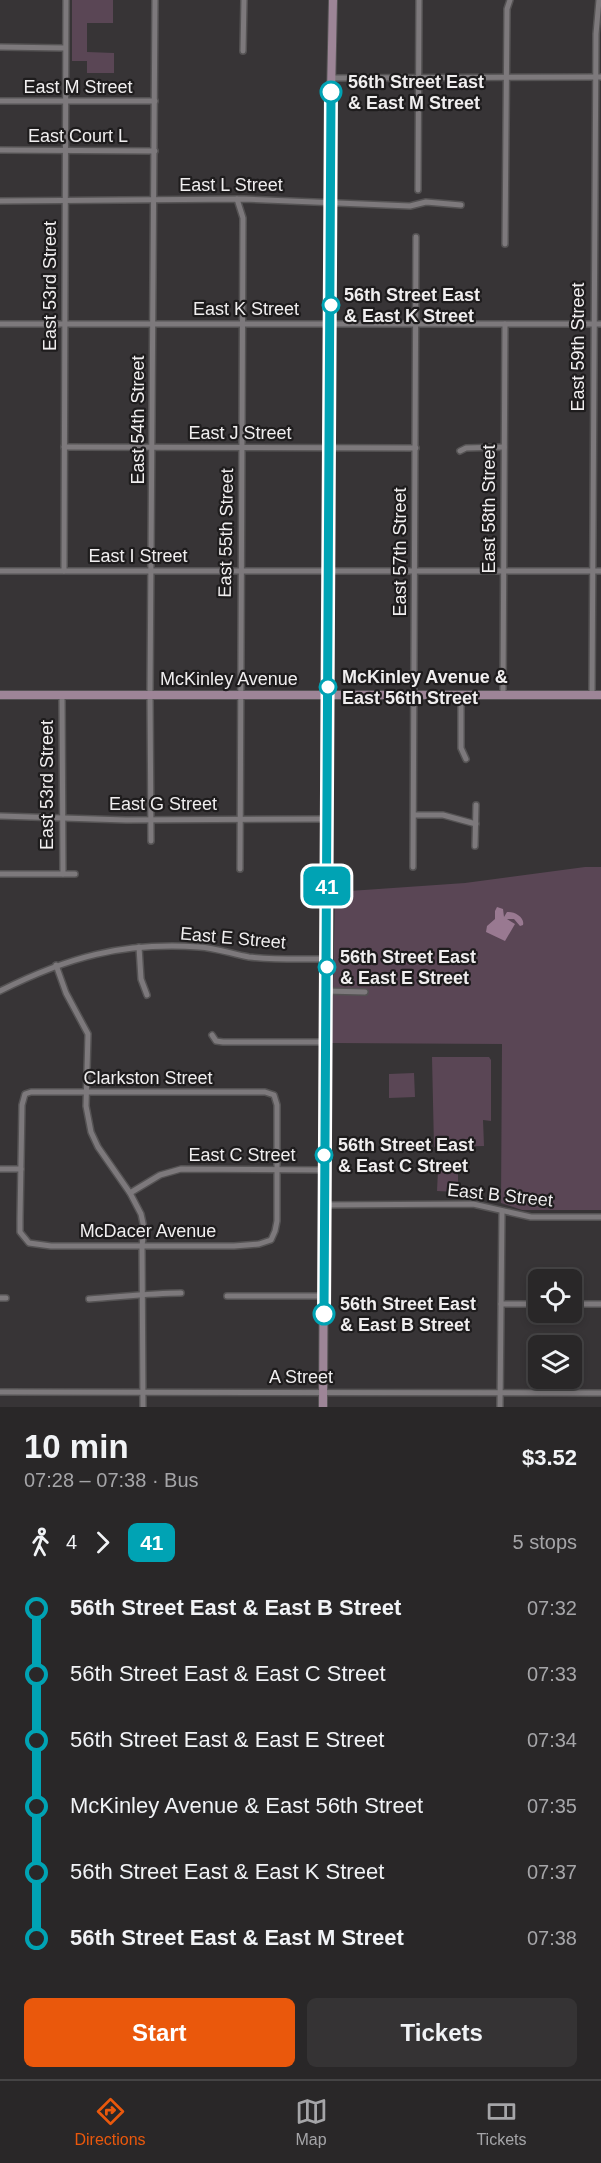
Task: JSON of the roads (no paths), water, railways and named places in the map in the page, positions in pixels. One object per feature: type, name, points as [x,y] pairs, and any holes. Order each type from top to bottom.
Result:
[{"type":"street","name":"East 53rd Street","points":[[64,571],[66,0]]},
{"type":"street","name":"East 54th Street","points":[[151,841],[155,0]]},
{"type":"street","points":[[243,51],[244,0]]},
{"type":"street","points":[[323,1407],[333,0]]},
{"type":"street","points":[[418,190],[419,0]]},
{"type":"street","points":[[505,244],[507,9],[510,0]]},
{"type":"street","name":"East 59th Street","points":[[592,695],[594,324],[598,201],[596,24],[599,0]]},
{"type":"street","points":[[0,47],[65,48]]},
{"type":"street","points":[[332,78],[598,77]]},
{"type":"street","name":"East M Street","points":[[0,101],[155,101]]},
{"type":"street","name":"East Court L","points":[[0,150],[155,151]]},
{"type":"street","name":"East L Street","points":[[0,201],[237,199],[401,206],[426,202],[461,205]]},
{"type":"street","name":"East 55th Street","points":[[237,199],[243,218],[240,869]]},
{"type":"street","name":"East 57th Street","points":[[413,867],[416,237]]},
{"type":"street","name":"East K Street","points":[[0,324],[65,322],[601,324]]},
{"type":"street","name":"East 58th Street","points":[[503,694],[505,324]]},
{"type":"street","points":[[593,446],[601,446]]},
{"type":"street","name":"East J Street","points":[[64,447],[416,448]]},
{"type":"street","points":[[460,451],[466,448],[504,447]]},
{"type":"street","name":"East I Street","points":[[0,571],[601,571]]},
{"type":"street","points":[[462,694],[461,748],[466,759]]},
{"type":"street","name":"McKinley Avenue","points":[[0,695],[601,695]]},
{"type":"street","name":"East 53rd Street","points":[[62,695],[63,874]]},
{"type":"street","points":[[475,846],[476,805]]},
{"type":"street","points":[[414,815],[443,815],[476,824]]},
{"type":"street","name":"East G Street","points":[[0,816],[327,819]]},
{"type":"street","points":[[0,874],[75,874]]},
{"type":"street","points":[[139,947],[141,979],[147,995]]},
{"type":"street","name":"East E Street","points":[[0,991],[56,965],[96,953],[139,947],[196,947],[258,958],[327,959]]},
{"type":"street","points":[[56,965],[66,993],[87,1031],[88,1119],[94,1140],[130,1193],[144,1223],[142,1246],[144,1407]]},
{"type":"street","points":[[326,992],[365,992]]},
{"type":"street","points":[[212,1035],[216,1041],[227,1043],[325,1042]]},
{"type":"street","name":"Clarkston Street","points":[[21,1169],[22,1107],[25,1094],[42,1092],[265,1092],[276,1098],[277,1170]]},
{"type":"street","points":[[0,1169],[21,1169]]},
{"type":"street","name":"McDacer Avenue","points":[[21,1169],[20,1229],[25,1240],[37,1245],[142,1246],[250,1245],[262,1244],[271,1240],[276,1224],[277,1170]]},
{"type":"street","name":"East C Street","points":[[130,1193],[173,1170],[324,1170]]},
{"type":"street","name":"East B Street","points":[[324,1205],[473,1204],[531,1216],[601,1217]]},
{"type":"street","points":[[500,1407],[502,1211]]},
{"type":"street","points":[[89,1299],[134,1296],[143,1293],[180,1293]]},
{"type":"street","points":[[227,1296],[324,1296]]},
{"type":"street","points":[[501,1304],[528,1304]]},
{"type":"street","points":[[582,1304],[601,1304]]},
{"type":"street","name":"A Street","points":[[0,1392],[601,1393]]},
{"type":"place","name":"56th Street East & East M Street","points":[[331,92]]},
{"type":"place","name":"56th Street East & East K Street","points":[[331,305]]},
{"type":"place","name":"McKinley Avenue & East 56th Street","points":[[328,687]]},
{"type":"place","name":"56th Street East & East E Street","points":[[327,967]]},
{"type":"place","name":"56th Street East & East C Street","points":[[324,1155]]},
{"type":"place","name":"56th Street East & East B Street","points":[[324,1314]]}]
